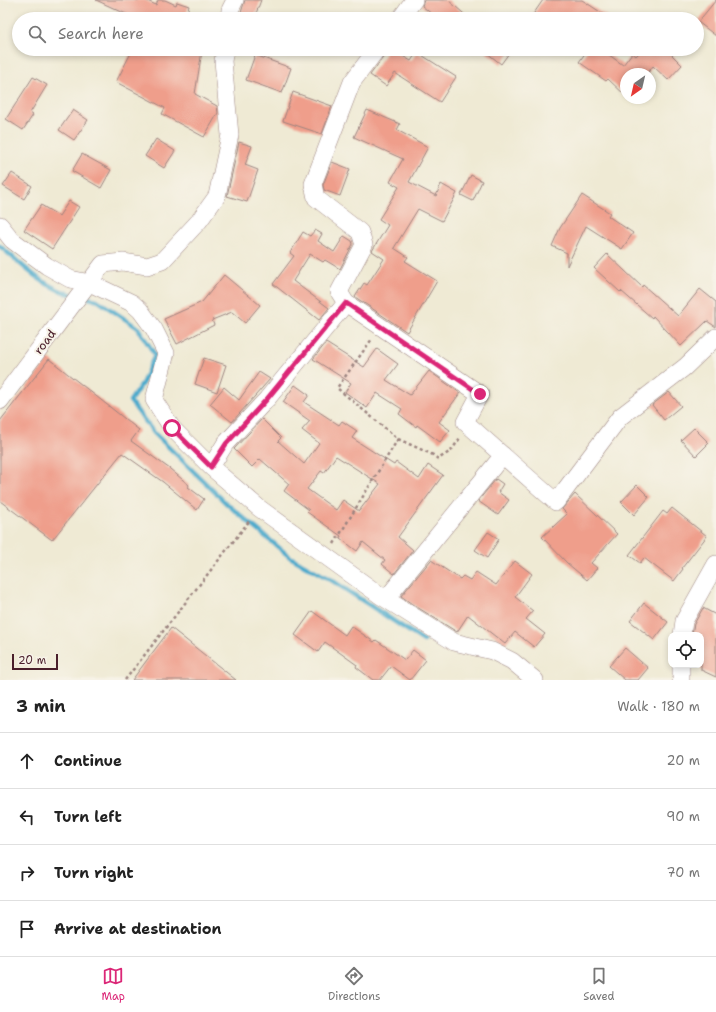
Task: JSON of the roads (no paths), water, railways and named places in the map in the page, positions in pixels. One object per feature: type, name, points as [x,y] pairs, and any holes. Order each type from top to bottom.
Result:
[{"type":"street","points":[[230,12],[235,0]]},
{"type":"street","points":[[405,12],[414,0]]},
{"type":"street","name":"road","points":[[0,401],[103,264],[123,262],[147,266],[162,261],[199,221],[217,196],[230,135],[223,61],[224,56]]},
{"type":"street","points":[[372,56],[352,82],[330,136],[313,184],[316,198],[360,232],[364,245],[339,292],[346,303],[480,394],[465,422],[556,502],[620,417],[685,367],[716,337]]},
{"type":"street","points":[[0,225],[12,240],[47,266],[70,279],[90,283],[132,303],[154,329],[166,353],[154,400],[172,428],[211,467],[259,508],[386,599],[454,642],[492,651],[512,661],[535,680]]},
{"type":"street","points":[[211,467],[226,444],[267,399],[346,303]]},
{"type":"street","points":[[386,599],[503,455]]},
{"type":"street","points":[[682,632],[684,621],[716,564]]},
{"type":"street","points":[[681,668],[681,680]]},
{"type":"waterway","points":[[0,246],[43,282],[63,292],[74,295]]},
{"type":"waterway","points":[[84,297],[97,300],[138,328],[155,355],[143,382],[130,401],[154,433],[227,504],[290,557],[333,581],[424,641]]}]
